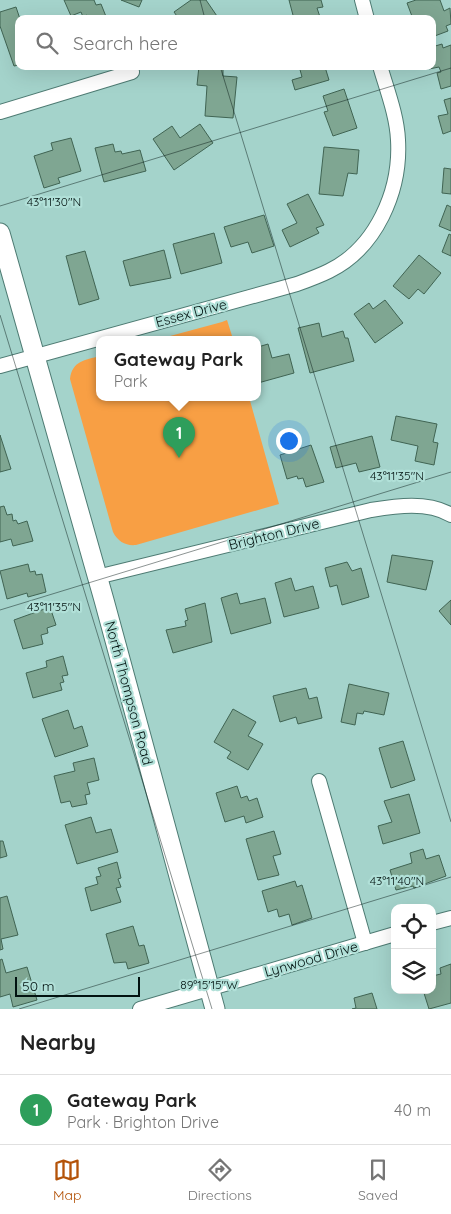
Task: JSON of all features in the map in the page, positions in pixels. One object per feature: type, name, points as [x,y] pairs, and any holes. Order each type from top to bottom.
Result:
[{"type":"street","points":[[362,0],[366,15]]},
{"type":"street","name":"Essex Drive","points":[[104,336],[297,284],[330,270],[358,250],[378,224],[394,189],[398,163],[398,139],[381,70]]},
{"type":"street","points":[[0,112],[132,72]]},
{"type":"street","name":"North Thompson Road","points":[[0,233],[97,577],[215,1009]]},
{"type":"street","name":"Essex Drive","points":[[0,366],[96,338]]},
{"type":"street","name":"Brighton Drive","points":[[97,577],[371,510],[400,506],[442,509],[451,515]]},
{"type":"street","points":[[319,781],[365,943]]},
{"type":"street","points":[[436,922],[451,918]]},
{"type":"street","name":"Lynwood Drive","points":[[140,1009],[391,935]]},
{"type":"shaded area","points":[[227,320],[232,336],[170,336]]},
{"type":"shaded area","points":[[96,357],[96,401],[250,401],[279,504],[136,545],[129,545],[120,541],[113,532],[70,379],[73,368],[84,360]]},
{"type":"building","points":[[64,0],[94,0],[96,5],[101,4],[105,15],[82,15],[81,12],[71,15]]},
{"type":"building","points":[[121,0],[142,0],[139,7]]},
{"type":"building","points":[[191,0],[206,0],[216,15],[176,15],[174,12]]},
{"type":"building","points":[[289,0],[321,0],[323,7],[317,8],[319,15],[293,15]]},
{"type":"building","points":[[416,0],[440,0],[444,11],[450,8],[451,24],[446,26],[448,31],[436,36],[436,15],[412,15],[407,3]]},
{"type":"building","points":[[16,7],[19,15],[15,15],[15,66],[0,26],[0,12]]},
{"type":"building","points":[[442,44],[443,48],[451,45],[451,86],[441,89],[437,73],[441,72],[439,67],[436,68],[436,46]]},
{"type":"building","points":[[199,70],[223,70],[223,76],[237,77],[233,118],[205,116],[207,86],[197,85]]},
{"type":"building","points":[[300,70],[326,70],[329,80],[295,90],[292,80],[302,77]]},
{"type":"building","points":[[344,89],[357,128],[333,136],[324,112],[328,111],[323,96]]},
{"type":"building","points":[[451,98],[451,131],[443,134],[438,116],[448,114],[444,100]]},
{"type":"building","points":[[200,124],[213,143],[174,170],[153,139],[172,126],[180,138]]},
{"type":"building","points":[[71,138],[81,171],[58,178],[60,183],[44,188],[34,156],[53,150],[51,143]]},
{"type":"building","points":[[113,144],[115,152],[121,151],[122,154],[140,150],[146,171],[104,182],[95,148]]},
{"type":"building","points":[[324,147],[359,150],[357,174],[348,173],[343,196],[319,194]]},
{"type":"building","points":[[444,168],[451,169],[451,194],[442,193]]},
{"type":"building","points":[[308,194],[324,225],[316,228],[319,233],[290,247],[282,230],[297,223],[287,204]]},
{"type":"building","points":[[447,205],[451,207],[451,231],[439,226]]},
{"type":"building","points":[[264,215],[274,246],[252,253],[248,242],[231,247],[224,227]]},
{"type":"building","points":[[214,233],[222,263],[181,274],[173,244]]},
{"type":"building","points":[[449,234],[451,235],[451,256],[442,252]]},
{"type":"building","points":[[164,250],[171,278],[130,286],[123,261]]},
{"type":"building","points":[[85,251],[99,299],[79,305],[66,256]]},
{"type":"building","points":[[419,255],[441,273],[424,294],[418,289],[409,299],[393,286]]},
{"type":"building","points":[[385,300],[403,323],[375,343],[354,314],[369,303],[373,309]]},
{"type":"building","points":[[319,323],[322,337],[343,331],[345,338],[348,338],[354,361],[310,373],[298,328]]},
{"type":"building","points":[[268,344],[272,358],[289,354],[294,373],[261,382],[261,346]]},
{"type":"building","points":[[396,416],[437,424],[433,442],[438,443],[434,465],[415,461],[418,446],[391,440]]},
{"type":"building","points":[[0,435],[11,469],[0,472]]},
{"type":"building","points":[[372,436],[380,467],[359,472],[356,463],[336,468],[330,447]]},
{"type":"building","points":[[311,445],[324,482],[306,487],[303,478],[298,479],[297,476],[287,479],[280,455]]},
{"type":"building","points":[[4,506],[7,515],[12,514],[13,521],[16,520],[18,524],[27,521],[33,541],[13,546],[11,539],[0,542],[0,507]]},
{"type":"building","points":[[392,555],[433,561],[426,590],[387,582]]},
{"type":"building","points":[[347,562],[352,571],[361,568],[369,597],[342,605],[337,585],[330,587],[325,568]]},
{"type":"building","points":[[28,564],[30,572],[35,571],[36,575],[42,574],[46,592],[28,597],[27,593],[7,599],[0,571]]},
{"type":"building","points":[[291,578],[295,591],[313,586],[319,608],[284,617],[275,583]]},
{"type":"building","points":[[237,593],[240,604],[265,598],[271,623],[231,634],[221,598]]},
{"type":"building","points":[[451,600],[451,625],[439,611]]},
{"type":"building","points":[[205,603],[212,642],[173,653],[166,630],[186,626],[185,621],[188,620],[185,609]]},
{"type":"building","points":[[50,607],[56,625],[47,628],[48,633],[41,635],[43,644],[23,649],[14,620]]},
{"type":"building","points":[[63,656],[68,675],[62,676],[64,682],[60,683],[62,690],[33,698],[26,673],[47,667],[46,661]]},
{"type":"building","points":[[349,684],[389,693],[384,715],[364,711],[363,714],[357,713],[355,725],[341,722]]},
{"type":"building","points":[[306,688],[309,699],[317,697],[322,718],[298,724],[296,717],[280,722],[273,696]]},
{"type":"building","points":[[233,709],[256,722],[248,736],[263,744],[248,770],[227,758],[231,752],[214,742]]},
{"type":"building","points":[[68,710],[74,729],[82,726],[88,746],[55,757],[42,719]]},
{"type":"building","points":[[403,741],[415,780],[391,788],[379,748]]},
{"type":"building","points":[[94,758],[99,780],[87,783],[90,794],[85,795],[87,804],[72,807],[70,801],[61,803],[54,776],[75,771],[73,763]]},
{"type":"building","points":[[237,786],[241,798],[247,796],[249,801],[257,798],[263,817],[246,823],[244,816],[225,822],[216,793]]},
{"type":"building","points":[[409,794],[420,833],[383,844],[378,826],[392,822],[384,801]]},
{"type":"building","points":[[91,817],[96,833],[111,829],[118,852],[77,864],[65,825]]},
{"type":"building","points":[[274,831],[281,854],[273,856],[279,875],[258,880],[246,839]]},
{"type":"building","points":[[0,841],[3,841],[7,856],[0,858]]},
{"type":"building","points":[[423,849],[426,859],[439,855],[446,876],[414,888],[413,886],[396,890],[390,870],[412,863],[410,853]]},
{"type":"building","points":[[117,862],[121,878],[118,879],[121,887],[116,888],[121,902],[91,911],[85,888],[98,884],[96,877],[101,876],[98,868]]},
{"type":"building","points":[[295,881],[297,887],[302,885],[312,918],[292,925],[289,914],[279,917],[277,909],[268,912],[262,891]]},
{"type":"building","points":[[7,896],[18,935],[1,939],[3,949],[0,950],[0,898]]},
{"type":"building","points":[[133,926],[139,946],[144,945],[149,963],[128,969],[126,962],[114,963],[106,934]]},
{"type":"building","points":[[2,959],[6,973],[27,967],[37,1000],[13,1007],[10,994],[0,997],[0,960]]},
{"type":"building","points":[[451,964],[451,1003],[429,1009],[424,994],[436,994],[436,975],[441,974],[440,968]]},
{"type":"building","points":[[372,993],[377,1009],[352,1009],[356,1008],[354,998]]},
{"type":"place","name":"Gateway Park","points":[[179,458]]}]
